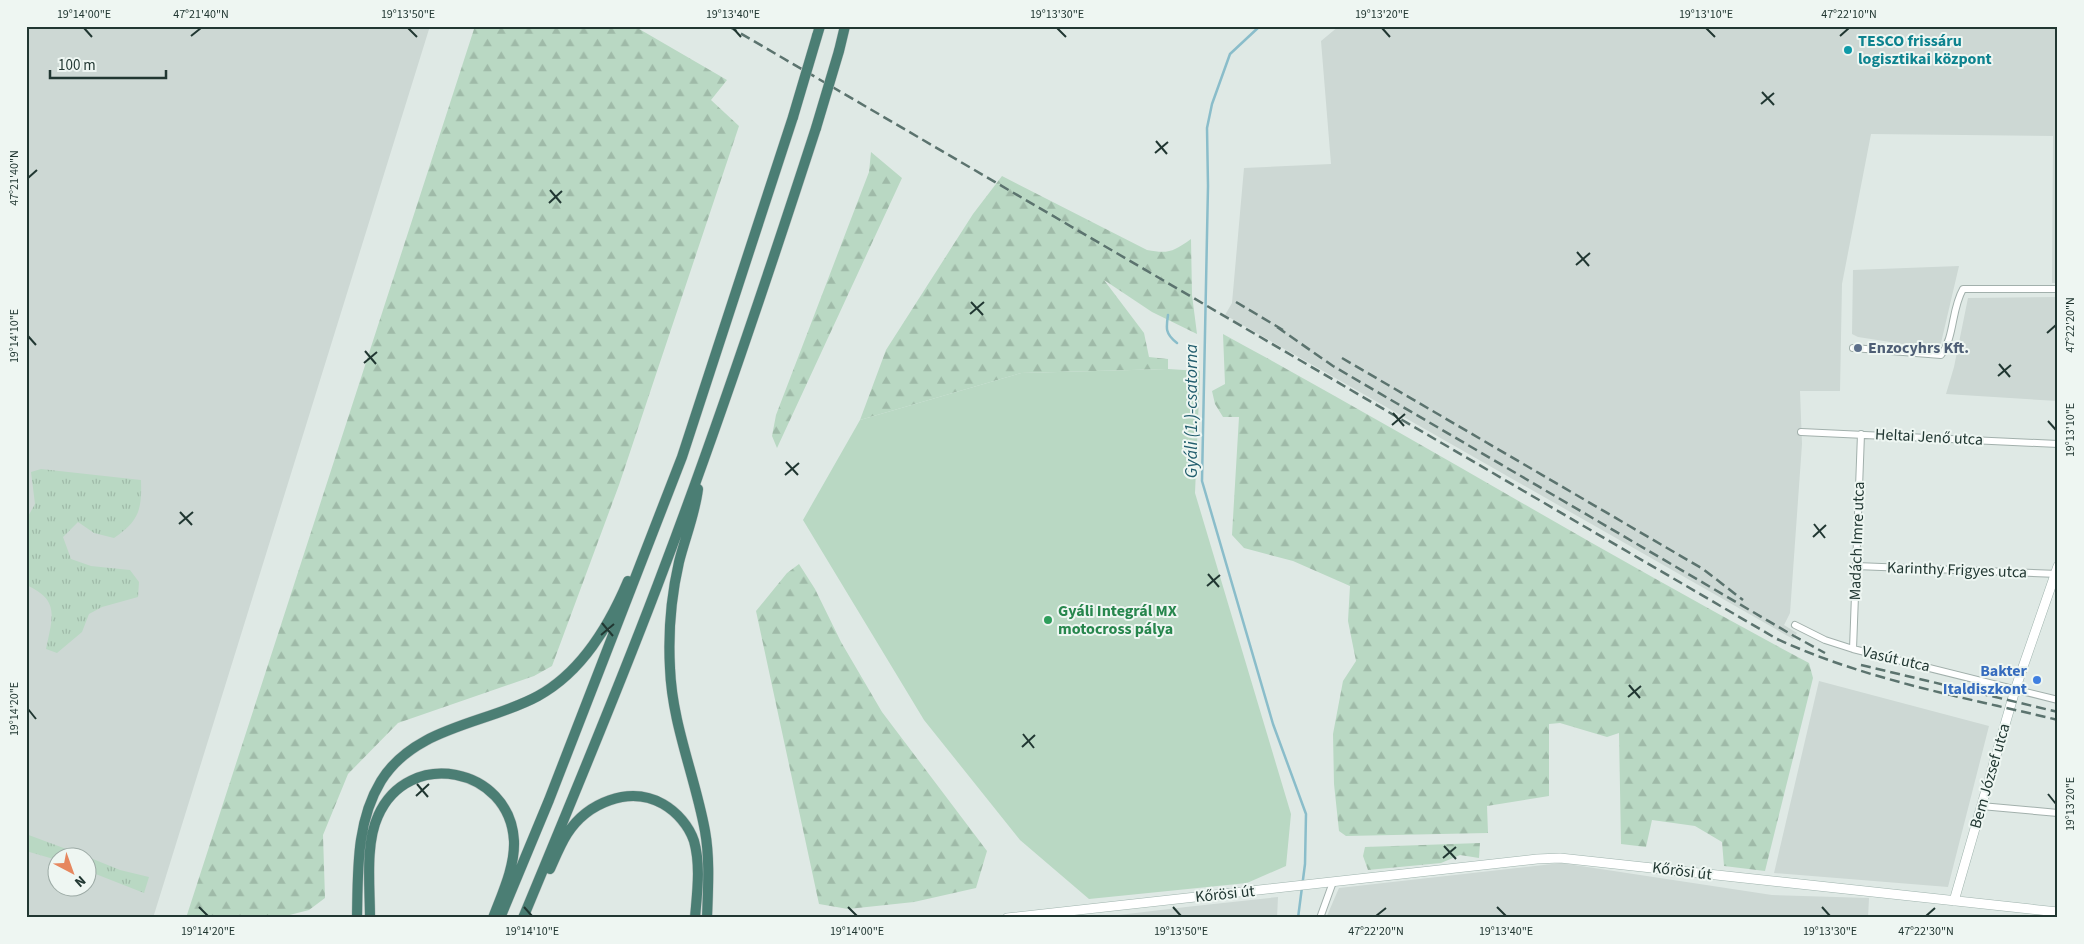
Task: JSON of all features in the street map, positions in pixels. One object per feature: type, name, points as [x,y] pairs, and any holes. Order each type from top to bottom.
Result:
[{"type":"highway","points":[[523,918],[632,649],[701,467],[763,292],[816,128],[846,26]]},
{"type":"highway","points":[[500,918],[553,791],[660,518],[738,290],[818,31]]},
{"type":"highway","points":[[701,467],[697,500],[676,577],[670,613],[669,651],[676,719],[706,833],[708,861],[707,918]]},
{"type":"highway","points":[[357,918],[359,852],[363,830],[369,808],[384,776],[402,757],[415,747],[440,734],[531,700],[546,691],[572,670],[602,632],[625,588],[646,539],[660,518]]},
{"type":"highway","points":[[370,918],[371,840],[380,810],[388,798],[405,784],[425,775],[440,773],[458,775],[482,785],[497,798],[508,815],[513,834],[513,855],[508,876],[493,918]]},
{"type":"highway","points":[[538,882],[548,874],[567,834],[586,814],[617,797],[645,797],[661,803],[674,812],[692,836],[698,869],[695,918]]},
{"type":"main road","name":"Bem József utca","points":[[1954,901],[2015,690],[2057,571]]},
{"type":"main road","name":"Kőrösi út","points":[[1008,918],[1537,859],[1568,858],[2058,912]]},
{"type":"street","points":[[1853,348],[1941,356],[1946,348],[1958,297],[1962,289],[2058,289]]},
{"type":"street","name":"Heltai Jenő utca","points":[[1801,432],[2058,444]]},
{"type":"street","name":"Madách Imre utca","points":[[1853,649],[1861,434]]},
{"type":"street","name":"Karinthy Frigyes utca","points":[[1856,566],[2057,571]]},
{"type":"street","name":"Vasút utca","points":[[1795,625],[1825,640],[1853,649],[2058,700]]},
{"type":"street","points":[[1981,806],[2058,813]]},
{"type":"street","points":[[1320,918],[1333,882]]},
{"type":"shaded area","points":[[26,26],[430,26],[153,918],[26,918]]},
{"type":"shaded area","points":[[1339,26],[2058,26],[2058,283],[2052,283],[2053,136],[1871,134],[1842,284],[1840,391],[1800,391],[1802,444],[1790,613],[1784,625],[1797,633],[1793,639],[1225,315],[1232,303],[1244,168],[1331,164],[1321,41]]},
{"type":"shaded area","points":[[1959,266],[1941,343],[1935,349],[1858,337],[1852,334],[1853,270]]},
{"type":"shaded area","points":[[2058,297],[2058,401],[1946,394],[1954,367],[1968,298]]},
{"type":"shaded area","points":[[1819,681],[1989,726],[1948,887],[1774,873]]},
{"type":"shaded area","points":[[1561,863],[1772,895],[1869,898],[1868,918],[1326,918],[1339,888]]},
{"type":"shaded area","points":[[1278,897],[1277,918],[1102,917],[1186,907]]},
{"type":"green space","points":[[475,26],[634,26],[727,80],[711,100],[739,126],[619,485],[552,666],[534,676],[398,723],[348,774],[323,835],[325,898],[309,910],[278,918],[186,918]]},
{"type":"green space","points":[[871,152],[902,178],[777,448],[772,436],[776,415],[869,172]]},
{"type":"green space","points":[[1002,176],[1147,250],[1170,251],[1191,239],[1192,295],[1197,334],[1152,312],[1104,280],[1144,333],[1149,357],[1168,359],[1168,369],[1021,373],[860,420],[886,350],[973,214]]},
{"type":"green space","points":[[1223,334],[1809,663],[1813,678],[1765,871],[1724,866],[1722,842],[1695,826],[1652,820],[1646,847],[1621,844],[1619,733],[1607,737],[1560,723],[1549,724],[1549,796],[1487,806],[1488,833],[1346,836],[1339,831],[1334,784],[1333,734],[1343,681],[1356,661],[1348,621],[1350,586],[1293,561],[1244,548],[1232,535],[1239,417],[1223,417],[1215,404],[1212,391],[1225,384]]},
{"type":"green space","name":"Gyáli Integrál MX motocross pálya","points":[[1168,369],[1200,371],[1195,493],[1291,814],[1286,866],[1247,883],[1089,899],[1020,840],[924,720],[803,520],[860,420],[1021,373]]},
{"type":"green space","points":[[41,469],[141,480],[141,499],[137,514],[129,526],[114,538],[94,533],[78,522],[63,537],[71,559],[91,566],[130,570],[139,582],[138,597],[102,607],[89,614],[82,632],[57,653],[46,649],[52,619],[49,604],[45,597],[26,585],[26,520],[35,504],[31,472]]},
{"type":"green space","points":[[799,564],[815,589],[841,642],[882,712],[987,851],[976,888],[914,902],[848,909],[819,904],[756,611],[787,573]]},
{"type":"green space","points":[[26,834],[58,846],[48,846],[48,857],[26,851]]},
{"type":"green space","points":[[1480,843],[1479,858],[1460,855],[1441,863],[1368,870],[1363,856],[1365,847]]},
{"type":"green space","points":[[98,861],[120,870],[149,877],[144,893],[98,875]]},
{"type":"waterway","name":"Gyáli (1.)-csatorna","points":[[1260,26],[1230,54],[1212,104],[1207,128],[1208,186],[1202,481],[1273,724],[1306,814],[1305,864],[1298,918]]},
{"type":"waterway","points":[[1168,315],[1167,330],[1170,337],[1177,343]]},
{"type":"railway","points":[[728,26],[1777,639],[1845,666],[1880,677],[2058,720]]},
{"type":"railway","points":[[1236,302],[1283,330]]},
{"type":"railway","points":[[1277,327],[1333,366],[1825,653]]},
{"type":"railway","points":[[1342,358],[1703,569],[1743,600]]},
{"type":"railway","points":[[1861,665],[2058,712]]},
{"type":"place","name":"TESCO frissáru logisztikai központ","points":[[1848,50]]},
{"type":"place","name":"Enzocyhrs Kft.","points":[[1858,348]]},
{"type":"place","name":"Gyáli Integrál MX motocross pálya","points":[[1048,620]]},
{"type":"place","name":"Bakter Italdiszkont","points":[[2037,680]]}]
